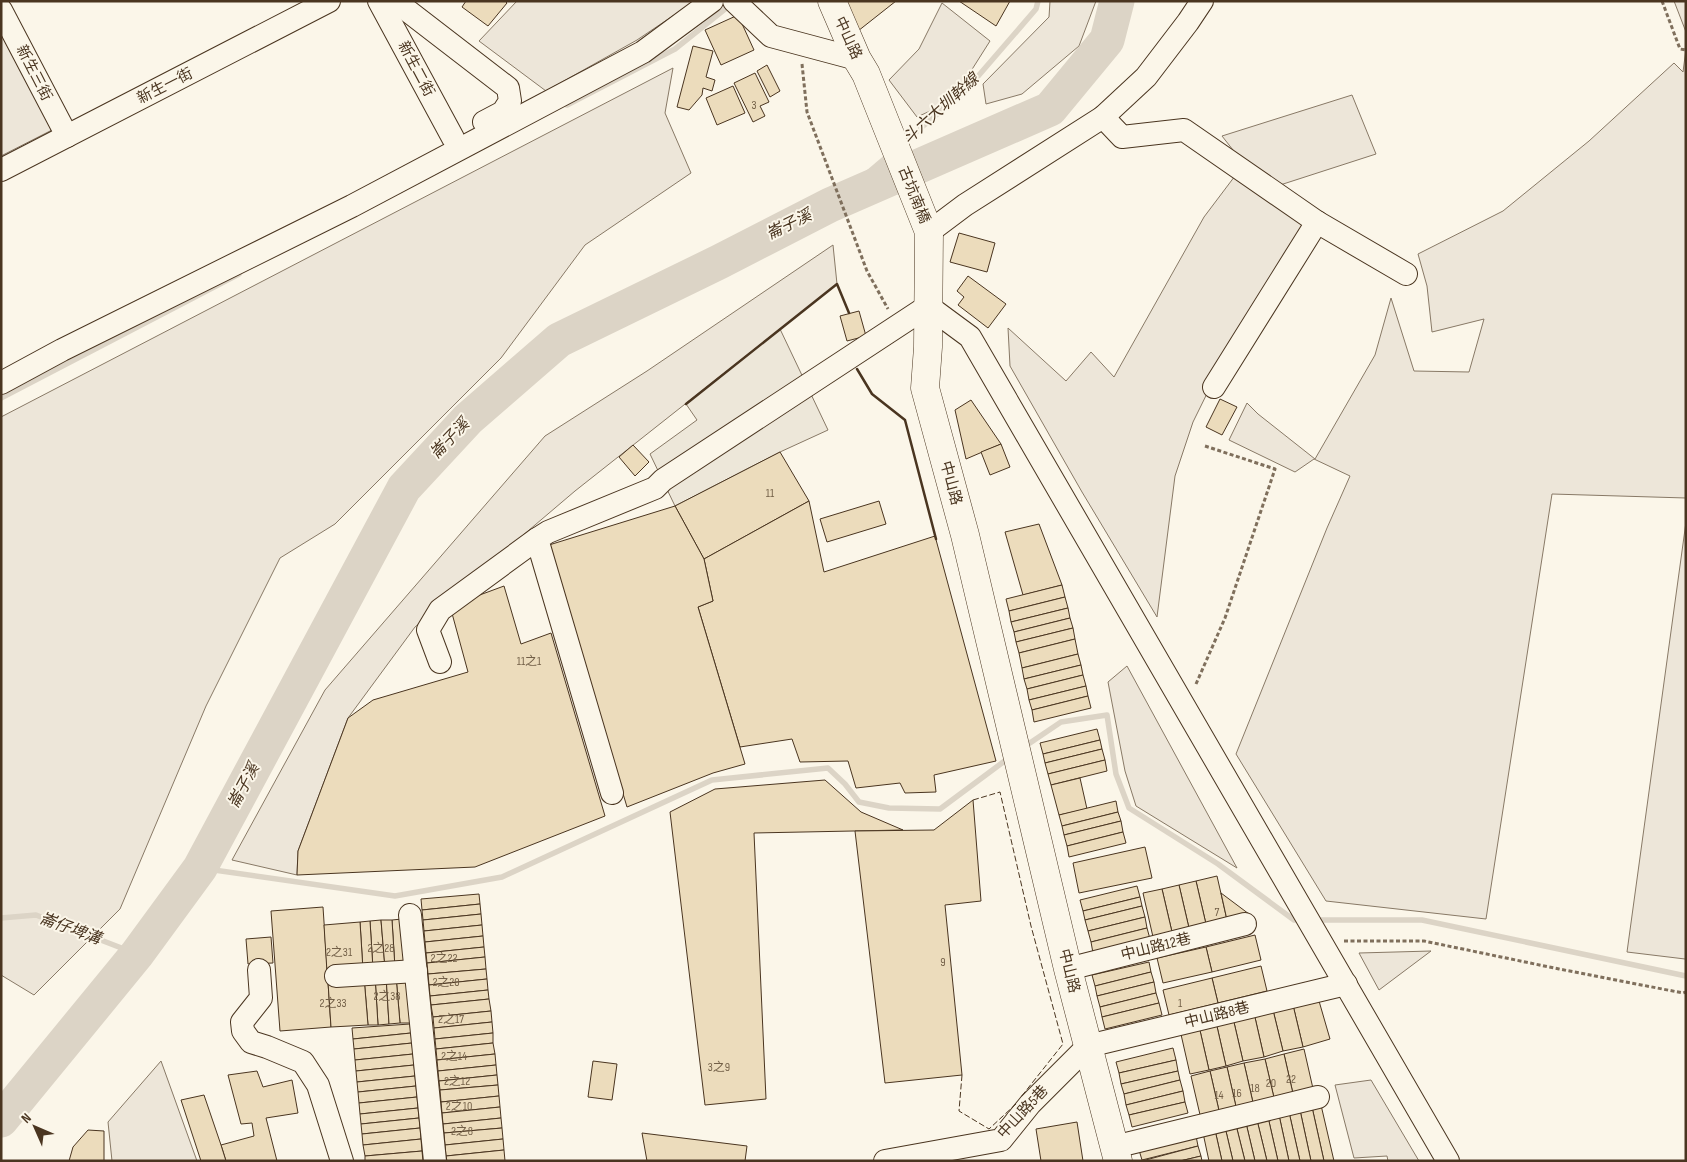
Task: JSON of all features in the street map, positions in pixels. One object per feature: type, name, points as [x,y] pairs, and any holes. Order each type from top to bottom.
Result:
[{"type":"main road","name":"中山路","points":[[832,1],[861,66]]},
{"type":"main road","name":"古坑南橋","points":[[861,66],[929,232]]},
{"type":"main road","name":"中山路","points":[[929,232],[925,388],[965,535],[1068,969],[1116,1154]]},
{"type":"street","name":"新生一街","points":[[1,170],[329,1]]},
{"type":"street","name":"新生二街","points":[[379,1],[453,138]]},
{"type":"street","points":[[1,367],[503,112],[510,100],[508,88],[395,1]]},
{"type":"street","points":[[1,383],[62,350],[352,206],[644,52],[712,1]]},
{"type":"street","points":[[734,1],[771,36],[800,44],[861,66]]},
{"type":"street","points":[[929,232],[965,206],[1103,118],[1146,78],[1202,1]]},
{"type":"street","name":"新生三街","points":[[1,10],[66,136]]},
{"type":"street","points":[[1103,118],[1122,137],[1184,130],[1317,222],[1406,274]]},
{"type":"street","points":[[1214,387],[1317,222]]},
{"type":"street","points":[[440,662],[428,630],[440,610],[548,532],[655,488],[663,480],[928,306],[970,337],[1448,1161]]},
{"type":"street","points":[[537,540],[612,793]]},
{"type":"street","points":[[410,916],[435,1161]]},
{"type":"street","name":"中山路12巷","points":[[1068,969],[1245,924]]},
{"type":"street","points":[[259,970],[261,998],[242,1022],[243,1031],[251,1042],[303,1062],[318,1085],[342,1161]]},
{"type":"street","points":[[336,976],[416,971]]},
{"type":"street","name":"中山路8巷","points":[[1088,1046],[1346,984]]},
{"type":"street","name":"中山路5巷","points":[[885,1161],[1001,1140],[1030,1104],[1088,1046]]},
{"type":"street","points":[[1116,1154],[1318,1097]]},
{"type":"path","points":[[1662,1],[1680,49],[1686,50]]},
{"type":"path","points":[[800,44],[807,112],[867,271],[897,326]]},
{"type":"path","points":[[1185,707],[1225,618],[1275,469],[1205,446]]},
{"type":"path","points":[[1321,942],[1424,941],[1568,971],[1683,993],[1686,992]]},
{"type":"shaded area","points":[[517,1],[695,1],[637,40],[546,91],[479,41]]},
{"type":"shaded area","points":[[1050,1],[1096,1],[1079,46],[1022,94],[986,104],[983,84],[1049,17]]},
{"type":"shaded area","points":[[1674,1],[1686,1],[1686,32]]},
{"type":"shaded area","points":[[942,3],[990,41],[952,101],[917,117],[889,80],[919,49]]},
{"type":"shaded area","points":[[1,34],[52,130],[1,156]]},
{"type":"shaded area","points":[[1686,49],[1686,498],[1552,494],[1486,919],[1326,901],[1236,754],[1327,528],[1350,476],[1314,459],[1295,472],[1229,440],[1247,403],[1315,459],[1375,355],[1391,298],[1414,371],[1469,372],[1484,319],[1432,332],[1427,286],[1418,254],[1503,211],[1589,141],[1674,63],[1683,72]]},
{"type":"shaded area","points":[[673,68],[665,113],[691,173],[585,245],[501,358],[335,524],[280,558],[206,706],[120,909],[34,995],[1,975],[1,417]]},
{"type":"shaded area","points":[[1352,95],[1376,154],[1277,186],[1314,219],[1226,355],[1193,422],[1175,476],[1157,617],[1082,492],[1010,366],[1008,328],[1066,381],[1091,352],[1114,377],[1204,217],[1244,164],[1222,136]]},
{"type":"shaded area","points":[[833,245],[837,284],[575,491],[415,627],[348,718],[298,851],[297,875],[232,860],[325,690],[545,436],[647,371]]},
{"type":"shaded area","points":[[780,329],[828,430],[780,452],[675,506],[650,454],[697,420],[686,404]]},
{"type":"shaded area","points":[[1686,522],[1686,958],[1685,959],[1627,952]]},
{"type":"shaded area","points":[[1127,666],[1237,868],[1136,806],[1125,771],[1108,682]]},
{"type":"shaded area","points":[[1431,951],[1379,990],[1359,953]]},
{"type":"shaded area","points":[[161,1061],[197,1161],[112,1161],[108,1122]]},
{"type":"shaded area","points":[[1371,1080],[1419,1161],[1388,1161],[1387,1156],[1354,1158],[1335,1085]]},
{"type":"building","points":[[466,1],[505,1],[507,3],[488,26],[462,7]]},
{"type":"building","points":[[846,1],[896,1],[858,31]]},
{"type":"building","points":[[959,1],[1010,1],[996,26]]},
{"type":"building","points":[[738,15],[754,50],[721,65],[705,30]]},
{"type":"building","points":[[693,46],[713,51],[706,77],[715,80],[712,91],[703,88],[702,95],[689,110],[677,107]]},
{"type":"building","points":[[767,65],[780,91],[770,97],[757,71]]},
{"type":"building","points":[[755,73],[769,102],[760,106],[765,116],[753,122],[734,83]]},
{"type":"building","points":[[733,86],[745,113],[717,125],[706,98]]},
{"type":"building","points":[[959,233],[995,243],[987,272],[950,262]]},
{"type":"building","points":[[968,276],[1006,304],[988,328],[958,305],[964,297],[957,291]]},
{"type":"building","points":[[859,311],[866,336],[847,341],[840,316]]},
{"type":"building","points":[[1220,399],[1237,407],[1222,435],[1206,427]]},
{"type":"building","points":[[971,400],[1001,444],[966,459],[955,410]]},
{"type":"building","points":[[1001,444],[1010,467],[990,475],[981,452]]},
{"type":"building","points":[[633,445],[649,462],[635,476],[619,457]]},
{"type":"building","points":[[780,452],[809,501],[704,559],[675,506]]},
{"type":"building","points":[[809,501],[824,572],[935,536],[996,761],[934,775],[936,792],[905,793],[900,783],[856,788],[848,761],[800,762],[792,739],[740,747],[698,607],[713,601],[704,559]]},
{"type":"building","points":[[879,501],[886,524],[827,542],[820,519]]},
{"type":"building","points":[[675,506],[704,559],[713,601],[698,607],[745,764],[713,773],[627,807],[549,545]]},
{"type":"building","points":[[1039,524],[1062,585],[1023,595],[1005,532]]},
{"type":"building","points":[[1062,585],[1065,597],[1009,611],[1006,599]]},
{"type":"building","points":[[504,586],[521,644],[551,633],[605,816],[475,867],[297,875],[298,851],[348,718],[373,700],[468,672],[450,606]]},
{"type":"building","points":[[1065,597],[1068,608],[1011,622],[1009,611]]},
{"type":"building","points":[[1068,608],[1070,618],[1014,632],[1011,622]]},
{"type":"building","points":[[1070,618],[1073,628],[1016,642],[1014,632]]},
{"type":"building","points":[[1073,628],[1075,639],[1019,653],[1016,642]]},
{"type":"building","points":[[1075,639],[1078,654],[1022,668],[1019,653]]},
{"type":"building","points":[[1078,654],[1081,665],[1024,679],[1022,668]]},
{"type":"building","points":[[1081,665],[1083,675],[1027,689],[1024,679]]},
{"type":"building","points":[[1083,675],[1086,686],[1029,700],[1027,689]]},
{"type":"building","points":[[1086,686],[1088,696],[1032,710],[1029,700]]},
{"type":"building","points":[[1088,696],[1091,708],[1034,722],[1032,710]]},
{"type":"building","points":[[1097,729],[1100,740],[1043,754],[1040,743]]},
{"type":"building","points":[[1100,740],[1102,749],[1045,763],[1043,754]]},
{"type":"building","points":[[1102,749],[1105,760],[1048,774],[1045,763]]},
{"type":"building","points":[[1105,760],[1107,771],[1051,785],[1048,774]]},
{"type":"building","points":[[1080,778],[1087,809],[1059,815],[1051,785]]},
{"type":"building","points":[[825,780],[861,812],[903,830],[754,833],[766,1099],[705,1105],[670,812],[715,789]]},
{"type":"building","points":[[973,800],[981,901],[945,905],[962,1075],[885,1083],[855,831],[934,830]]},
{"type":"building","points":[[1116,801],[1118,812],[1062,826],[1059,815]]},
{"type":"building","points":[[1118,812],[1121,821],[1064,835],[1062,826]]},
{"type":"building","points":[[1121,821],[1123,832],[1067,846],[1064,835]]},
{"type":"building","points":[[1123,832],[1126,843],[1069,857],[1067,846]]},
{"type":"building","points":[[1145,847],[1152,878],[1079,893],[1073,863]]},
{"type":"building","points":[[1217,876],[1227,920],[1206,924],[1196,881]]},
{"type":"building","points":[[1196,881],[1206,924],[1189,928],[1179,885]]},
{"type":"building","points":[[1179,885],[1189,928],[1172,932],[1162,889]]},
{"type":"building","points":[[1137,886],[1140,897],[1083,911],[1080,900]]},
{"type":"building","points":[[1162,889],[1172,932],[1153,937],[1143,893]]},
{"type":"building","points":[[1221,893],[1249,914],[1227,920]]},
{"type":"building","points":[[479,894],[480,904],[422,910],[421,899]]},
{"type":"building","points":[[1140,897],[1142,906],[1085,920],[1083,911]]},
{"type":"building","points":[[480,904],[481,914],[423,920],[422,910]]},
{"type":"building","points":[[1142,906],[1145,917],[1088,931],[1085,920]]},
{"type":"building","points":[[323,907],[331,1027],[280,1031],[271,911]]},
{"type":"building","points":[[481,914],[482,925],[424,931],[423,920]]},
{"type":"building","points":[[1145,917],[1147,928],[1091,942],[1088,931]]},
{"type":"building","points":[[402,919],[406,967],[395,968],[392,920]]},
{"type":"building","points":[[381,920],[385,968],[373,969],[370,921]]},
{"type":"building","points":[[381,920],[392,920],[395,968],[385,968]]},
{"type":"building","points":[[370,921],[373,969],[363,970],[360,922]]},
{"type":"building","points":[[360,922],[363,970],[327,972],[324,925]]},
{"type":"building","points":[[482,925],[483,936],[425,942],[424,931]]},
{"type":"building","points":[[1147,928],[1150,939],[1093,953],[1091,942]]},
{"type":"building","points":[[1255,935],[1261,960],[1212,972],[1206,947]]},
{"type":"building","points":[[483,936],[484,947],[426,953],[425,942]]},
{"type":"building","points":[[271,937],[273,963],[248,964],[246,939]]},
{"type":"building","points":[[484,947],[485,957],[427,963],[426,953]]},
{"type":"building","points":[[1206,947],[1212,972],[1163,983],[1157,958]]},
{"type":"building","points":[[485,957],[486,969],[428,974],[427,963]]},
{"type":"building","points":[[1149,962],[1151,972],[1095,986],[1092,975]]},
{"type":"building","points":[[1261,966],[1267,991],[1218,1003],[1212,978]]},
{"type":"building","points":[[486,969],[487,979],[429,985],[428,974]]},
{"type":"building","points":[[1151,972],[1154,982],[1097,996],[1095,986]]},
{"type":"building","points":[[407,975],[410,1023],[400,1023],[396,976]]},
{"type":"building","points":[[375,976],[386,976],[389,1024],[378,1025]]},
{"type":"building","points":[[375,976],[378,1025],[368,1025],[364,977]]},
{"type":"building","points":[[386,976],[396,976],[400,1023],[389,1024]]},
{"type":"building","points":[[364,977],[368,1025],[331,1027],[328,982]]},
{"type":"building","points":[[1212,978],[1218,1003],[1169,1015],[1163,990]]},
{"type":"building","points":[[487,979],[488,990],[430,996],[429,985]]},
{"type":"building","points":[[1154,982],[1156,993],[1100,1007],[1097,996]]},
{"type":"building","points":[[488,990],[489,999],[431,1005],[430,996]]},
{"type":"building","points":[[1156,993],[1159,1003],[1102,1017],[1100,1007]]},
{"type":"building","points":[[489,999],[491,1011],[433,1017],[431,1005]]},
{"type":"building","points":[[1319,1001],[1330,1039],[1303,1047],[1293,1005]]},
{"type":"building","points":[[1159,1003],[1162,1015],[1105,1029],[1102,1017]]},
{"type":"building","points":[[1293,1005],[1303,1047],[1283,1051],[1273,1010]]},
{"type":"building","points":[[1273,1010],[1283,1051],[1264,1057],[1254,1013]]},
{"type":"building","points":[[491,1011],[492,1022],[434,1028],[433,1017]]},
{"type":"building","points":[[1254,1013],[1264,1057],[1243,1061],[1233,1018]]},
{"type":"building","points":[[1233,1018],[1243,1061],[1226,1066],[1216,1022]]},
{"type":"building","points":[[492,1022],[493,1033],[435,1039],[434,1028]]},
{"type":"building","points":[[1216,1022],[1226,1066],[1209,1070],[1199,1026]]},
{"type":"building","points":[[410,1024],[411,1033],[353,1039],[352,1028]]},
{"type":"building","points":[[1199,1026],[1209,1070],[1190,1074],[1180,1030]]},
{"type":"building","points":[[411,1033],[412,1043],[354,1049],[353,1039]]},
{"type":"building","points":[[493,1033],[493,1043],[436,1049],[435,1039]]},
{"type":"building","points":[[412,1043],[413,1054],[355,1060],[354,1049]]},
{"type":"building","points":[[493,1043],[495,1054],[437,1060],[436,1049]]},
{"type":"building","points":[[1173,1048],[1176,1060],[1119,1073],[1116,1062]]},
{"type":"building","points":[[1304,1049],[1314,1093],[1294,1098],[1284,1054]]},
{"type":"building","points":[[413,1054],[414,1065],[356,1071],[355,1060]]},
{"type":"building","points":[[495,1054],[496,1065],[438,1071],[437,1060]]},
{"type":"building","points":[[1284,1054],[1294,1098],[1275,1102],[1265,1059]]},
{"type":"building","points":[[1265,1059],[1275,1102],[1254,1107],[1244,1063]]},
{"type":"building","points":[[1176,1060],[1178,1071],[1121,1084],[1119,1073]]},
{"type":"building","points":[[593,1061],[617,1064],[612,1100],[588,1097]]},
{"type":"building","points":[[1244,1063],[1254,1107],[1237,1111],[1227,1067]]},
{"type":"building","points":[[414,1065],[415,1076],[357,1082],[356,1071]]},
{"type":"building","points":[[496,1065],[497,1075],[439,1081],[438,1071]]},
{"type":"building","points":[[1227,1067],[1237,1111],[1220,1115],[1210,1071]]},
{"type":"building","points":[[257,1071],[263,1087],[292,1080],[298,1113],[266,1118],[277,1161],[226,1161],[221,1145],[254,1136],[252,1123],[241,1124],[228,1075]]},
{"type":"building","points":[[1178,1071],[1180,1080],[1124,1094],[1121,1084]]},
{"type":"building","points":[[1210,1071],[1220,1115],[1201,1119],[1191,1076]]},
{"type":"building","points":[[497,1075],[498,1085],[440,1090],[439,1081]]},
{"type":"building","points":[[415,1076],[416,1086],[358,1092],[357,1082]]},
{"type":"building","points":[[1180,1080],[1183,1091],[1126,1105],[1124,1094]]},
{"type":"building","points":[[498,1085],[499,1096],[441,1102],[440,1090]]},
{"type":"building","points":[[416,1086],[417,1097],[359,1103],[358,1092]]},
{"type":"building","points":[[1183,1091],[1185,1102],[1129,1115],[1126,1105]]},
{"type":"building","points":[[204,1095],[226,1161],[201,1161],[181,1100]]},
{"type":"building","points":[[499,1096],[500,1107],[442,1113],[441,1102]]},
{"type":"building","points":[[417,1097],[418,1108],[360,1114],[359,1103]]},
{"type":"building","points":[[1185,1102],[1188,1113],[1132,1127],[1129,1115]]},
{"type":"building","points":[[1321,1105],[1334,1161],[1324,1161],[1312,1107]]},
{"type":"building","points":[[500,1107],[501,1118],[443,1124],[442,1113]]},
{"type":"building","points":[[1312,1107],[1324,1161],[1311,1161],[1300,1110]]},
{"type":"building","points":[[418,1108],[419,1118],[361,1124],[360,1114]]},
{"type":"building","points":[[1300,1110],[1311,1161],[1300,1161],[1289,1112]]},
{"type":"building","points":[[1289,1112],[1300,1161],[1289,1161],[1279,1115]]},
{"type":"building","points":[[1279,1115],[1289,1161],[1278,1161],[1268,1117]]},
{"type":"building","points":[[1268,1117],[1278,1161],[1267,1161],[1257,1120]]},
{"type":"building","points":[[419,1118],[420,1128],[362,1134],[361,1124]]},
{"type":"building","points":[[501,1118],[502,1128],[444,1133],[443,1124]]},
{"type":"building","points":[[1257,1120],[1267,1161],[1255,1161],[1246,1123]]},
{"type":"building","points":[[1077,1122],[1083,1161],[1041,1161],[1036,1129]]},
{"type":"building","points":[[1246,1123],[1255,1161],[1245,1161],[1236,1125]]},
{"type":"building","points":[[1236,1125],[1245,1161],[1233,1161],[1225,1127]]},
{"type":"building","points":[[1225,1127],[1233,1161],[1222,1161],[1215,1130]]},
{"type":"building","points":[[420,1128],[421,1139],[363,1145],[362,1134]]},
{"type":"building","points":[[502,1128],[503,1139],[445,1145],[444,1133]]},
{"type":"building","points":[[88,1130],[104,1131],[104,1161],[69,1161],[73,1147]]},
{"type":"building","points":[[1215,1130],[1222,1161],[1209,1161],[1203,1133]]},
{"type":"building","points":[[642,1133],[747,1146],[745,1161],[647,1161]]},
{"type":"building","points":[[1196,1136],[1198,1146],[1142,1160],[1139,1150]]},
{"type":"building","points":[[421,1139],[422,1151],[365,1156],[363,1145]]},
{"type":"building","points":[[503,1139],[504,1150],[446,1156],[445,1145]]},
{"type":"building","points":[[1198,1146],[1201,1156],[1180,1161],[1142,1161]]},
{"type":"building","points":[[504,1150],[505,1161],[447,1161],[446,1156]]},
{"type":"building","points":[[422,1151],[423,1161],[365,1161],[365,1156]]},
{"type":"building","points":[[1201,1156],[1202,1161],[1180,1161]]},
{"type":"waterway","name":"斗六大圳幹線","points":[[903,143],[967,89],[1036,9],[1038,1]]},
{"type":"waterway","name":"崙子溪","points":[[1,1120],[137,954],[200,868],[404,488],[468,419],[559,340],[719,262],[830,205],[1050,109],[1107,40],[1117,1]]},
{"type":"waterway","points":[[567,105],[675,49],[725,9]]},
{"type":"waterway","name":"斗六大圳幹線","points":[[830,205],[890,154]]},
{"type":"waterway","points":[[1,398],[239,274]]},
{"type":"waterway","points":[[1024,747],[1061,722],[1107,715],[1116,774],[1129,808],[1218,864],[1294,920],[1302,920]]},
{"type":"waterway","points":[[200,868],[395,896],[502,877],[712,780],[828,768],[845,784],[859,802],[889,808],[940,809],[1010,757]]},
{"type":"waterway","name":"崙仔埤溝","points":[[1,918],[36,915],[137,954]]},
{"type":"waterway","points":[[1314,920],[1422,920],[1686,976]]},
{"type":"fence","points":[[973,800],[1000,792],[1031,926],[1063,1044],[1021,1097]]},
{"type":"fence","points":[[962,1075],[959,1111],[989,1129],[1017,1103]]},
{"type":"wall","points":[[686,404],[837,284],[849,313]]},
{"type":"wall","points":[[857,369],[872,394],[905,420],[936,539]]}]
